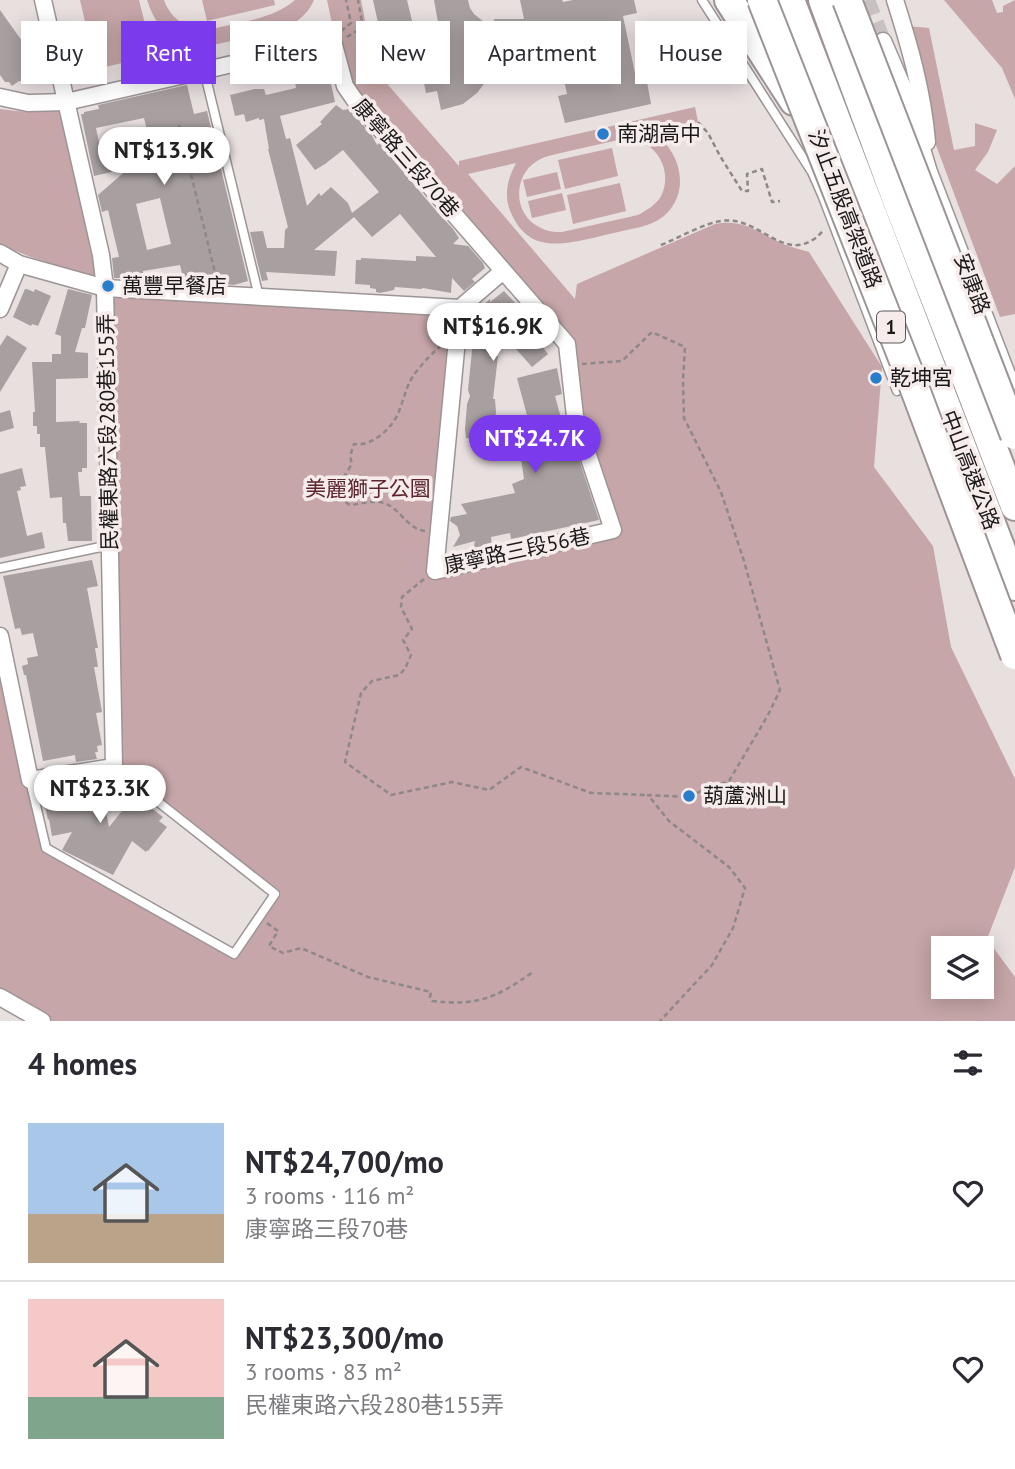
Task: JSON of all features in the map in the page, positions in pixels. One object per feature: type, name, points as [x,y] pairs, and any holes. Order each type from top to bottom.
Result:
[{"type":"highway","points":[[729,0],[787,89],[838,175],[909,310]]},
{"type":"highway","name":"汐止五股高架道路","points":[[762,0],[910,376],[1015,655]]},
{"type":"highway","name":"中山高速公路","points":[[790,0],[1015,586]]},
{"type":"highway","name":"中山高速公路","points":[[823,0],[1015,506]]},
{"type":"highway","points":[[847,0],[1015,435]]},
{"type":"highway","points":[[863,0],[889,132],[898,203]]},
{"type":"street","name":"民權東路六段280巷155弄","points":[[43,0],[101,255],[105,288],[114,767]]},
{"type":"street","name":"安康路","points":[[895,0],[914,64],[924,113],[929,172]]},
{"type":"street","name":"安康路","points":[[883,41],[904,90],[929,172],[1015,395]]},
{"type":"street","name":"康寧路三段70巷","points":[[342,78],[354,99],[567,344],[575,416],[613,530]]},
{"type":"street","points":[[0,97],[28,103],[66,102],[144,84]]},
{"type":"street","points":[[0,253],[19,264],[105,288],[460,308],[503,271]]},
{"type":"street","points":[[0,309],[19,264]]},
{"type":"street","name":"康寧路三段56巷","points":[[460,308],[435,570],[613,530]]},
{"type":"street","points":[[0,636],[30,780],[114,767]]},
{"type":"street","points":[[0,997],[37,1020]]},
{"type":"lane","points":[[702,0],[812,172],[897,391]]},
{"type":"lane","points":[[207,84],[259,297]]},
{"type":"lane","points":[[0,568],[110,545]]},
{"type":"lane","points":[[30,780],[46,848],[234,954],[275,894],[114,767]]},
{"type":"path","points":[[342,30],[351,23],[346,0]]},
{"type":"path","points":[[342,41],[363,27],[358,0]]},
{"type":"path","points":[[698,122],[708,133],[742,191],[748,191],[747,174],[762,169],[772,202],[780,201]]},
{"type":"path","points":[[179,125],[220,295]]},
{"type":"path","points":[[661,245],[721,221],[750,225],[789,245],[805,243],[819,237],[832,219]]},
{"type":"path","points":[[435,570],[402,597],[401,607],[412,629],[403,640],[411,656],[399,675],[372,681],[360,693],[345,762],[391,795],[452,782],[489,790],[521,767],[591,793],[686,797],[729,781],[780,691],[744,561],[721,492],[684,418],[685,347],[652,332],[622,361],[569,365]]},
{"type":"path","points":[[439,533],[414,528],[384,503],[350,505],[340,496],[338,488],[342,477],[351,466],[354,444],[360,445],[378,438],[399,412],[402,398],[412,378],[441,345],[447,342],[456,343]]},
{"type":"path","points":[[648,795],[669,821],[729,867],[745,888],[733,928],[712,965],[660,1021]]},
{"type":"path","points":[[259,918],[278,931],[269,946],[283,953],[301,948],[368,977],[431,992],[432,1001],[457,1004],[485,1000],[533,972]]},
{"type":"green space","points":[[80,0],[139,0],[144,21],[121,21],[121,63],[107,66],[107,21],[85,21]]},
{"type":"green space","points":[[147,0],[164,0],[172,14],[180,21],[156,21]]},
{"type":"green space","points":[[202,0],[274,0],[275,5],[207,21]]},
{"type":"green space","points":[[295,0],[314,0],[297,21],[248,21],[277,12]]},
{"type":"green space","name":"美麗獅子公圜","points":[[327,0],[361,0],[365,21],[356,21],[356,84],[387,84],[459,166],[459,161],[695,107],[698,122],[653,133],[670,149],[676,160],[680,182],[674,204],[666,214],[641,227],[569,243],[537,240],[519,227],[509,208],[507,189],[516,163],[468,174],[575,299],[577,284],[715,224],[745,225],[788,246],[809,252],[882,367],[874,467],[933,546],[951,647],[1015,779],[1015,867],[988,936],[931,936],[931,999],[994,999],[994,948],[1015,977],[1015,1021],[52,1021],[0,992],[0,663],[43,852],[233,959],[281,894],[119,768],[110,295],[451,315],[429,577],[433,579],[621,535],[581,410],[571,340],[352,85],[342,56],[342,21],[331,21]],"holes":[[[623,139],[637,141],[652,148],[664,168],[663,191],[650,208],[638,215],[562,232],[544,229],[525,215],[519,196],[520,186],[523,176],[537,161]]]},
{"type":"green space","points":[[944,0],[992,0],[997,13],[1003,12],[1003,6],[1015,0],[1015,99],[1002,68]]},
{"type":"green space","points":[[230,25],[230,41],[216,44],[216,28]]},
{"type":"green space","points":[[907,26],[929,28],[954,150],[975,146],[975,123],[997,130],[988,152],[975,170],[997,184],[1015,166],[1015,314],[1000,317],[927,121]]},
{"type":"green space","points":[[0,109],[29,112],[64,110],[97,277],[0,245]]},
{"type":"green space","points":[[612,148],[618,176],[565,189],[558,160]]},
{"type":"green space","points":[[557,172],[561,189],[527,197],[523,180]]},
{"type":"green space","points":[[620,183],[626,211],[573,224],[567,195]]},
{"type":"green space","points":[[562,193],[566,210],[532,218],[528,201]]},
{"type":"building","points":[[373,0],[407,0],[412,21],[378,21]]},
{"type":"building","points":[[434,0],[468,0],[474,14],[483,21],[464,21],[464,84],[484,84],[463,104],[441,110],[437,91],[426,93],[424,84],[450,84],[450,21],[438,21]]},
{"type":"building","points":[[520,0],[634,0],[637,13],[623,16],[635,84],[647,84],[651,104],[565,123],[558,96],[567,94],[565,84],[621,84],[621,21],[494,21],[524,19]]},
{"type":"building","points":[[0,10],[21,40],[21,81],[12,86],[0,75]]},
{"type":"building","points":[[295,84],[331,84],[335,102],[280,116],[286,139],[290,138],[307,206],[319,193],[321,196],[331,187],[348,203],[352,213],[379,192],[343,150],[315,170],[296,145],[322,124],[320,122],[336,105],[343,110],[349,109],[377,145],[379,143],[453,229],[459,238],[453,244],[468,246],[483,263],[485,268],[472,279],[475,282],[464,291],[452,278],[451,293],[395,287],[394,290],[380,293],[370,288],[370,285],[355,284],[356,260],[361,258],[416,261],[416,256],[436,257],[400,214],[372,237],[354,217],[314,250],[337,251],[335,276],[266,272],[268,280],[262,281],[250,232],[263,231],[267,248],[284,248],[285,230],[288,227],[268,149],[264,119],[246,122],[244,114],[235,116],[230,95],[264,89],[266,95],[296,88]]},
{"type":"building","points":[[187,85],[194,114],[207,111],[248,281],[234,285],[222,284],[219,274],[184,282],[180,265],[114,278],[112,258],[119,257],[108,210],[102,212],[98,195],[129,168],[94,176],[81,114],[99,109],[98,105]],"holes":[[[144,118],[151,146],[102,156],[96,128]],[[160,198],[171,244],[147,250],[136,204]]]},
{"type":"building","points":[[25,289],[34,292],[35,289],[51,296],[38,326],[31,326],[13,317]]},
{"type":"building","points":[[68,289],[92,295],[85,328],[82,328],[75,352],[88,353],[88,378],[56,379],[56,422],[87,423],[87,468],[78,472],[80,496],[91,496],[92,541],[68,541],[66,523],[63,523],[62,497],[50,498],[45,447],[40,447],[40,434],[37,434],[37,426],[33,426],[35,412],[32,362],[52,362],[52,354],[61,354],[61,336],[55,334]]},
{"type":"building","points":[[504,291],[519,307],[511,312],[520,319],[519,346],[531,332],[548,354],[532,367],[507,339],[502,320],[501,332],[490,319],[489,356],[498,356],[493,399],[496,412],[493,441],[466,438],[474,331],[469,326],[470,317],[490,299],[490,302]]},
{"type":"building","points":[[7,335],[27,348],[0,392],[0,346]]},
{"type":"building","points":[[557,368],[562,394],[555,396],[561,418],[565,417],[599,520],[511,539],[510,533],[491,537],[492,547],[473,551],[475,541],[453,547],[460,535],[457,526],[450,521],[451,517],[467,514],[461,504],[515,493],[512,484],[524,479],[521,458],[516,458],[510,430],[517,428],[516,422],[528,419],[517,378]]},
{"type":"building","points":[[10,410],[14,428],[0,432],[0,413]]},
{"type":"building","points":[[22,468],[26,486],[17,491],[27,536],[42,532],[45,548],[0,558],[0,474]]},
{"type":"building","points":[[92,560],[98,586],[87,588],[98,648],[95,648],[98,667],[94,667],[102,712],[96,713],[102,745],[97,746],[97,759],[76,762],[75,755],[43,761],[22,666],[28,664],[27,658],[38,656],[33,633],[22,635],[20,628],[15,629],[3,576]]},
{"type":"building","points":[[97,781],[99,791],[102,791],[109,827],[131,800],[137,806],[141,800],[163,817],[159,821],[167,827],[146,852],[132,841],[113,875],[62,850],[72,832],[52,836],[45,805],[48,804],[45,789]]},
{"type":"tunnel","points":[[867,0],[883,41]]},
{"type":"place","name":"南湖高中","points":[[603,134]]},
{"type":"place","name":"萬豐早餐店","points":[[108,286]]},
{"type":"place","name":"乾坤宮","points":[[876,378]]},
{"type":"place","name":"葫蘆洲山","points":[[689,796]]}]
